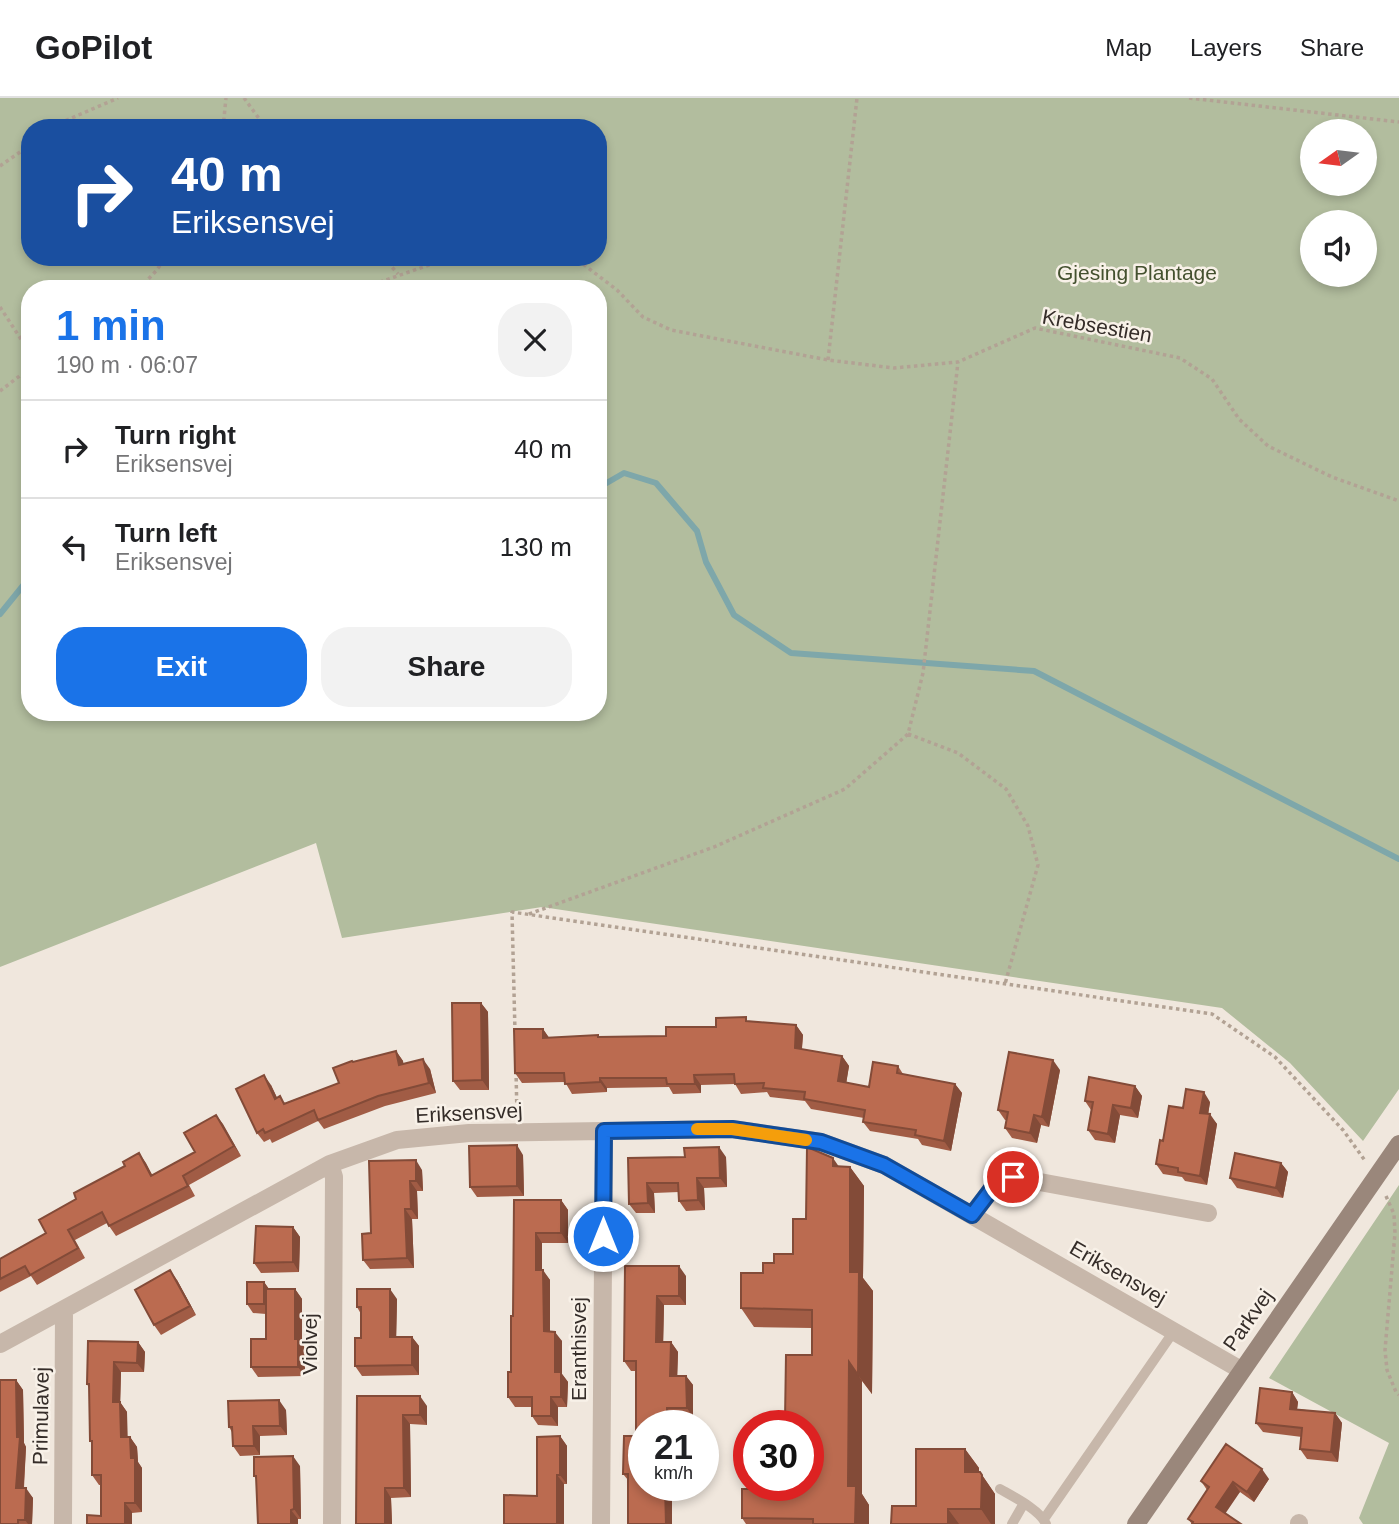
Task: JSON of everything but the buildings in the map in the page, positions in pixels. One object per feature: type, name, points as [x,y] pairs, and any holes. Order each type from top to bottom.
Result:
[{"type":"street","name":"Eriksensvej","points":[[0,1344],[330,1164],[397,1140],[469,1133],[732,1129],[821,1142],[884,1165],[1241,1370]]},
{"type":"street","name":"Eranthisvej","points":[[601,1524],[604,1131]]},
{"type":"street","name":"Parkvej","points":[[1136,1524],[1399,1144]]},
{"type":"street","name":"Violvej","points":[[330,1164],[334,1177],[332,1524]]},
{"type":"street","points":[[972,1215],[997,1182],[1013,1177],[1208,1213]]},
{"type":"street","name":"Primulavej","points":[[62,1524],[64,1309]]},
{"type":"lane","points":[[1000,1489],[1024,1503],[1045,1522],[1174,1331]]},
{"type":"lane","points":[[1012,1524],[1024,1503]]},
{"type":"path","points":[[69,119],[118,98]]},
{"type":"path","points":[[224,119],[226,98]]},
{"type":"path","points":[[244,98],[259,119]]},
{"type":"path","points":[[828,360],[857,98]]},
{"type":"path","points":[[1189,98],[1399,122]]},
{"type":"path","points":[[0,166],[21,151]]},
{"type":"path","points":[[148,280],[160,266]]},
{"type":"path","points":[[391,266],[399,275]]},
{"type":"path","points":[[385,280],[426,266]]},
{"type":"path","name":"Krebsestien","points":[[586,266],[604,280]]},
{"type":"path","name":"Krebsestien","points":[[607,282],[643,317],[671,330],[828,360],[894,368],[958,362],[1035,328],[1180,358],[1212,379],[1239,419],[1268,446],[1332,477],[1399,501]]},
{"type":"path","points":[[0,307],[21,339]]},
{"type":"path","points":[[527,914],[715,847],[845,789],[908,734],[923,673],[958,362]]},
{"type":"path","points":[[0,391],[21,376]]},
{"type":"path","points":[[908,734],[958,753],[1006,789],[1028,826],[1038,865],[1005,984]]},
{"type":"path","points":[[515,1036],[512,912],[1212,1014],[1275,1057],[1343,1130],[1377,1177],[1394,1214],[1395,1233],[1385,1350],[1387,1370],[1399,1395]]},
{"type":"path","points":[[516,1064],[518,1133]]},
{"type":"green space","name":"Gjesing Plantage","points":[[0,98],[1399,98],[1399,1089],[1363,1141],[1290,1063],[1222,1008],[542,907],[342,938],[316,843],[0,967]]},
{"type":"green space","points":[[1399,1185],[1399,1524],[1363,1524],[1359,1518],[1389,1443],[1269,1378]]},
{"type":"waterway","points":[[607,483],[624,473],[656,483],[697,531],[706,562],[734,615],[791,653],[1034,671],[1399,859]]},
{"type":"waterway","points":[[0,614],[21,588]]},
{"type":"slow traffic","points":[[697,1129],[732,1129],[806,1140]]},
{"type":"route","points":[[603,1236],[604,1131],[732,1129],[821,1142],[884,1165],[972,1215],[997,1182],[1013,1177]]}]
